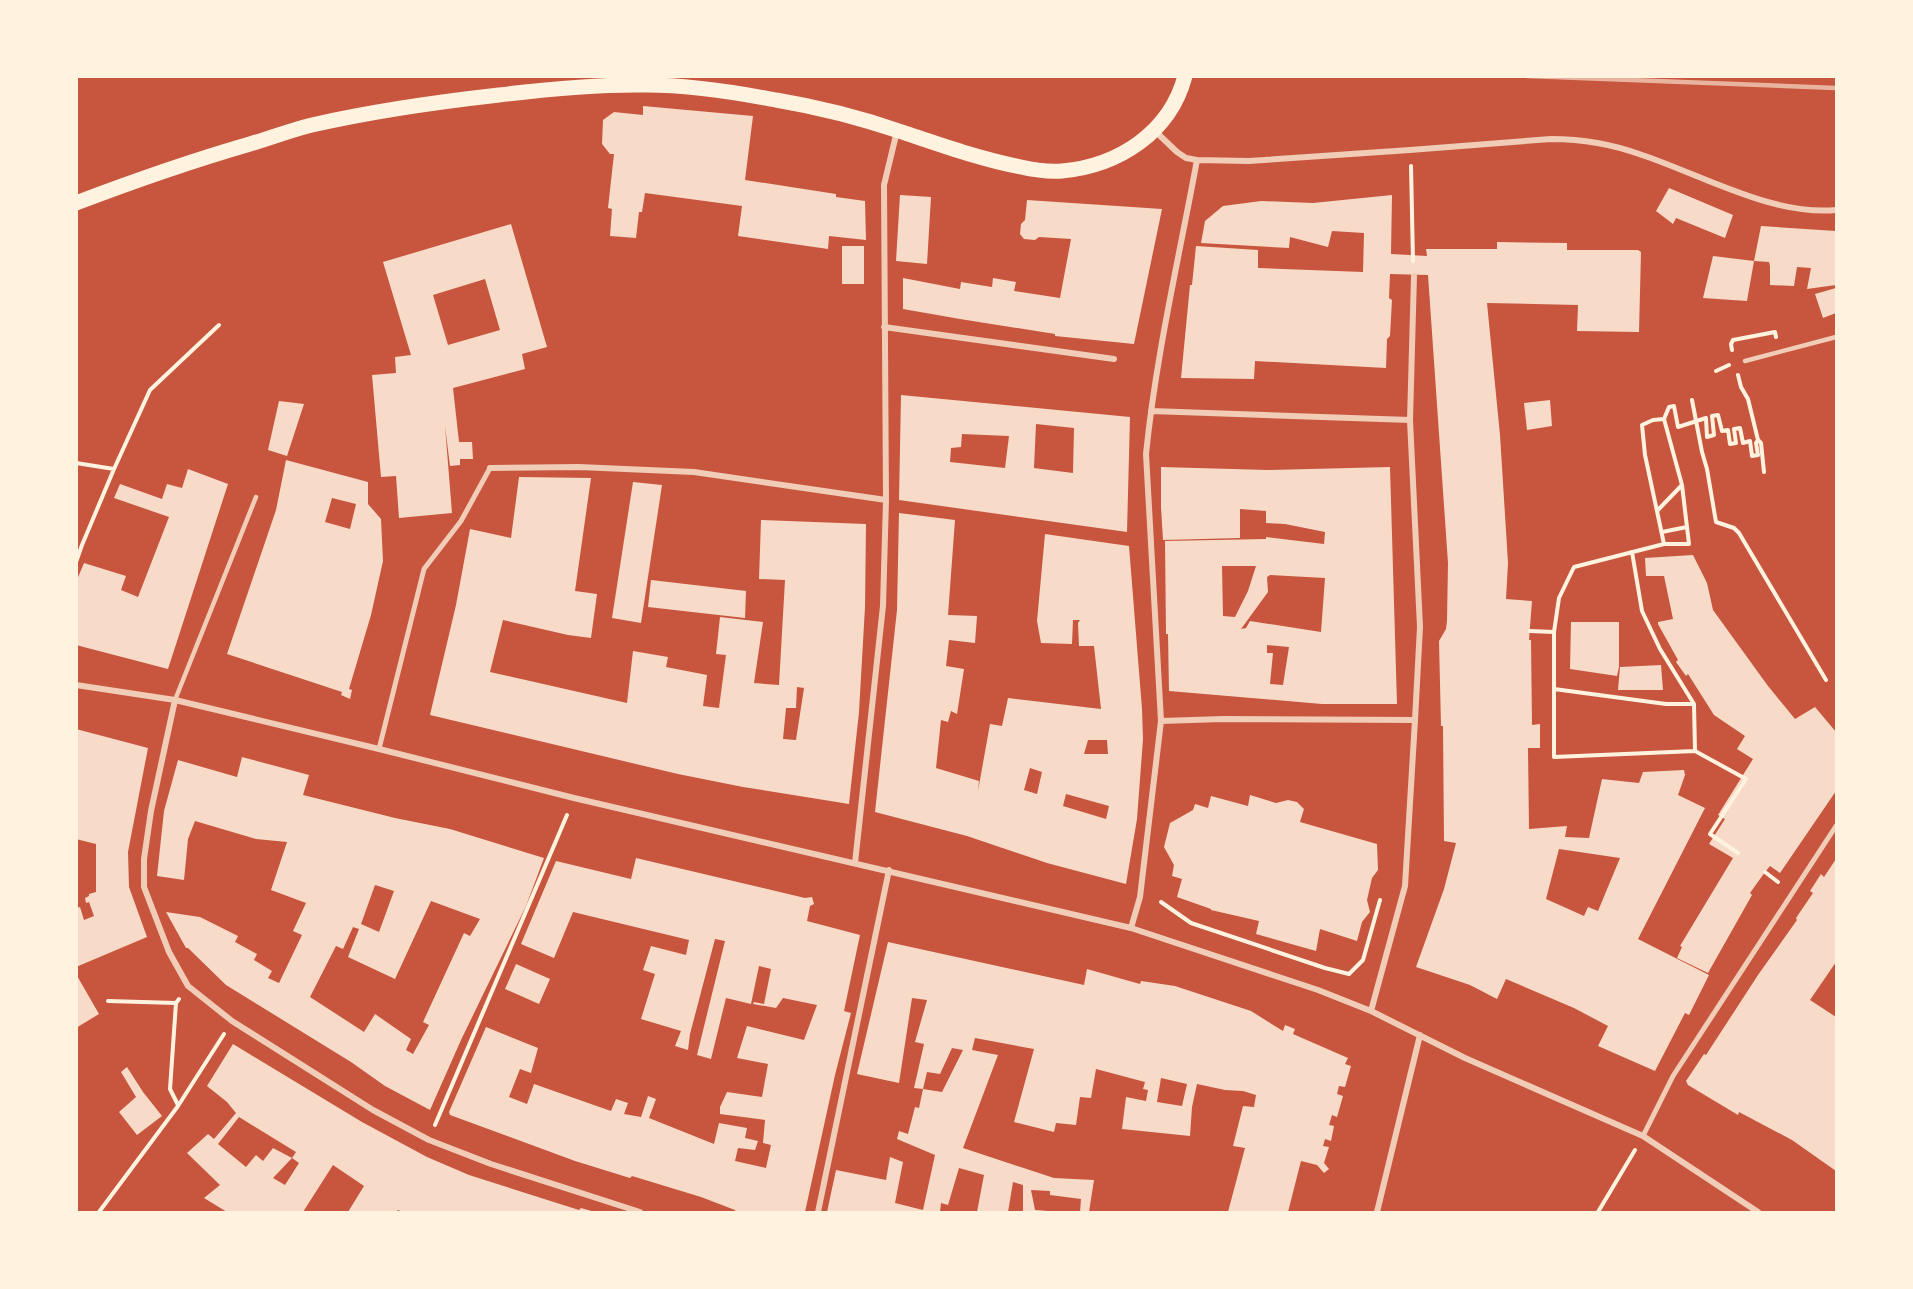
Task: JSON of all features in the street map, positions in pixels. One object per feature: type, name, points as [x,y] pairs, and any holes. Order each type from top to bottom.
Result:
[{"type":"main road","points":[[76,203],[186,163],[312,125],[466,99],[557,88],[650,84],[711,90],[802,104],[897,130],[997,162],[1057,172],[1093,166],[1110,160],[1142,142],[1175,102],[1184,81]]},
{"type":"street","points":[[855,863],[883,606],[884,185],[897,130]]},
{"type":"street","points":[[1154,130],[1177,152],[1186,158],[1197,160],[1249,161],[1551,138],[1594,142],[1642,154],[1771,204],[1822,212],[1836,210]]},
{"type":"street","points":[[1131,928],[1140,897],[1161,720],[1146,454],[1151,411],[1197,160]]},
{"type":"street","points":[[1371,1011],[1406,886],[1420,627],[1410,420],[1414,276]]},
{"type":"street","points":[[884,327],[1114,359]]},
{"type":"street","points":[[1151,411],[1410,420]]},
{"type":"street","points":[[379,749],[424,569],[461,521],[490,468],[579,467],[694,472],[885,500]]},
{"type":"street","points":[[76,685],[175,700],[574,798],[1131,928],[1318,990],[1371,1011],[1465,1058],[1643,1136],[1758,1212]]},
{"type":"street","points":[[175,700],[149,823],[144,859],[144,887],[168,952],[188,986],[232,1022],[373,1110],[429,1140],[491,1164],[640,1212]]},
{"type":"street","points":[[1161,720],[1415,720]]},
{"type":"street","points":[[1643,1136],[1673,1076],[1836,826]]},
{"type":"street","points":[[818,1212],[889,870]]},
{"type":"street","points":[[1377,1212],[1420,1035]]},
{"type":"lane","points":[[1745,361],[1836,337]]},
{"type":"lane","points":[[175,700],[256,497]]},
{"type":"path","points":[[1410,150],[1414,276]]},
{"type":"path","points":[[76,562],[114,469],[150,390],[219,325]]},
{"type":"path","points":[[1761,334],[1775,332]]},
{"type":"path","points":[[1716,371],[1735,362]]},
{"type":"path","points":[[1692,399],[1716,522],[1734,528],[1739,533],[1826,680]]},
{"type":"path","points":[[1738,853],[1710,834],[1746,779],[1695,750],[1554,757],[1554,632],[1559,598],[1574,567],[1664,544],[1689,544],[1682,485],[1664,419],[1669,407],[1674,406],[1678,428],[1706,418],[1707,437],[1714,435],[1712,416],[1718,415],[1722,431],[1728,430],[1730,444],[1736,443],[1734,429],[1740,428],[1743,443],[1750,441],[1752,456],[1758,455],[1756,443],[1758,440],[1761,443],[1764,472]]},
{"type":"path","points":[[1664,419],[1653,420],[1642,425],[1645,455],[1664,544]]},
{"type":"path","points":[[76,463],[114,469]]},
{"type":"path","points":[[1657,511],[1682,485]]},
{"type":"path","points":[[1662,532],[1687,527]]},
{"type":"path","points":[[1632,552],[1642,611],[1660,649],[1694,704],[1695,750]]},
{"type":"path","points":[[1530,631],[1554,632]]},
{"type":"path","points":[[1554,688],[1666,704],[1694,704]]},
{"type":"path","points":[[429,1140],[574,798]]},
{"type":"path","points":[[1161,902],[1191,923],[1349,974],[1363,960],[1380,900]]},
{"type":"path","points":[[178,1106],[170,1089],[176,1003],[188,986]]},
{"type":"path","points":[[108,1001],[176,1003]]},
{"type":"path","points":[[99,1212],[178,1106],[232,1022]]},
{"type":"path","points":[[1598,1212],[1643,1136]]},
{"type":"building","points":[[643,106],[753,116],[745,180],[836,194],[836,197],[865,201],[866,240],[829,236],[828,249],[738,236],[742,206],[645,193],[642,212],[639,212],[636,238],[610,236],[612,209],[608,208],[614,154],[610,154],[602,144],[603,120],[614,112],[643,115]]},
{"type":"building","points":[[1669,188],[1733,215],[1725,238],[1676,218],[1673,224],[1656,211]]},
{"type":"building","points":[[900,195],[931,197],[927,264],[896,261]]},
{"type":"building","points":[[1392,195],[1391,254],[1427,256],[1426,249],[1497,249],[1497,242],[1567,243],[1567,250],[1638,250],[1641,252],[1639,332],[1577,331],[1578,305],[1487,303],[1500,435],[1508,563],[1506,599],[1532,601],[1529,640],[1531,640],[1532,725],[1540,724],[1540,748],[1528,748],[1529,829],[1567,826],[1565,837],[1589,838],[1602,779],[1639,783],[1643,772],[1684,770],[1685,775],[1678,795],[1705,808],[1638,939],[1709,975],[1689,1015],[1685,1013],[1655,1071],[1598,1046],[1608,1026],[1574,1008],[1506,979],[1497,999],[1470,985],[1416,967],[1444,889],[1456,843],[1444,841],[1443,726],[1441,726],[1439,641],[1446,629],[1447,621],[1448,563],[1428,275],[1390,274],[1389,298],[1392,300],[1386,368],[1255,361],[1254,379],[1181,378],[1196,246],[1258,250],[1258,268],[1363,272],[1364,233],[1332,231],[1328,247],[1290,237],[1289,248],[1201,243],[1205,221],[1223,206],[1261,201],[1313,203]],"holes":[[[1559,849],[1620,858],[1598,911],[1588,907],[1584,916],[1546,899]]]},
{"type":"building","points":[[1027,200],[1162,209],[1134,344],[1055,336],[1055,334],[903,309],[903,278],[960,289],[961,282],[992,287],[993,278],[1016,282],[1014,291],[1060,298],[1071,239],[1039,237],[1035,240],[1024,239],[1020,234],[1021,224],[1025,220]]},
{"type":"building","points":[[511,224],[547,347],[522,354],[525,369],[453,388],[459,442],[472,442],[473,459],[460,459],[460,465],[450,466],[445,426],[452,513],[399,518],[396,476],[381,477],[372,375],[396,373],[395,357],[411,355],[383,262]],"holes":[[[485,279],[500,330],[448,345],[433,295]]]},
{"type":"building","points":[[1761,226],[1836,231],[1836,285],[1807,289],[1811,268],[1797,267],[1794,286],[1770,285],[1769,262],[1754,261]]},
{"type":"building","points":[[842,246],[864,246],[864,284],[842,284]]},
{"type":"building","points":[[1713,256],[1754,261],[1747,301],[1703,298]]},
{"type":"building","points":[[1836,288],[1836,313],[1823,318],[1815,294]]},
{"type":"building","points":[[901,395],[1130,417],[1127,532],[899,500]],"holes":[[[1036,424],[1074,428],[1073,473],[1034,468]],[[962,434],[1009,436],[1005,468],[950,462],[951,448],[961,447]]]},
{"type":"building","points":[[1550,400],[1552,426],[1527,430],[1524,403]]},
{"type":"building","points":[[279,401],[304,404],[287,456],[268,450]]},
{"type":"building","points":[[286,460],[368,482],[368,504],[381,519],[383,561],[371,615],[349,689],[352,690],[350,699],[341,695],[342,692],[227,654],[276,510]],"holes":[[[332,498],[356,504],[350,529],[325,522]]]},
{"type":"building","points":[[1161,467],[1268,470],[1390,467],[1397,704],[1322,704],[1169,691],[1165,541],[1266,539],[1266,537],[1324,544],[1325,532],[1285,524],[1266,523],[1266,511],[1240,509],[1240,538],[1163,540]],"holes":[[[1222,566],[1256,566],[1248,591],[1235,617],[1223,616]],[[1270,575],[1325,578],[1321,632],[1250,621],[1246,628],[1241,629],[1268,592],[1267,577]],[[1267,645],[1289,647],[1283,685],[1270,684],[1273,653],[1267,653]]]},
{"type":"building","points":[[188,469],[228,484],[168,669],[76,645],[76,582],[84,563],[126,576],[121,590],[138,597],[169,517],[114,498],[120,484],[162,499],[167,484],[182,488]]},
{"type":"building","points":[[519,477],[591,478],[575,591],[597,594],[591,638],[503,620],[490,672],[627,703],[633,651],[668,657],[666,667],[707,675],[703,706],[719,708],[726,655],[716,654],[720,617],[763,622],[754,683],[779,685],[785,580],[759,579],[761,520],[866,524],[865,607],[859,712],[849,804],[678,774],[430,715],[456,605],[470,529],[511,538]],"holes":[[[797,687],[804,688],[796,740],[783,739],[786,708],[796,708]]]},
{"type":"building","points":[[633,482],[662,485],[641,623],[612,618]]},
{"type":"building","points":[[899,513],[955,520],[948,615],[977,616],[975,643],[949,640],[946,666],[964,669],[957,714],[951,711],[948,722],[941,720],[936,768],[979,781],[978,791],[990,724],[1002,726],[1008,698],[1101,709],[1094,646],[1079,646],[1078,623],[1080,620],[1073,620],[1072,644],[1041,643],[1037,621],[1045,534],[1129,546],[1143,739],[1137,819],[1126,884],[1047,863],[967,836],[875,812],[897,610]],"holes":[[[1088,740],[1107,740],[1108,754],[1084,754]],[[1030,768],[1042,772],[1037,794],[1024,790]],[[1066,794],[1109,806],[1106,819],[1063,806]]]},
{"type":"building","points":[[1693,555],[1707,583],[1713,610],[1768,686],[1795,719],[1815,707],[1836,732],[1836,791],[1780,873],[1770,866],[1750,893],[1752,895],[1708,973],[1677,958],[1682,947],[1680,946],[1733,858],[1709,844],[1725,819],[1718,815],[1753,759],[1737,749],[1745,736],[1714,715],[1688,674],[1686,676],[1676,662],[1678,660],[1658,624],[1658,622],[1673,619],[1664,576],[1646,576],[1645,558]]},
{"type":"building","points":[[651,580],[746,591],[745,618],[648,607]]},
{"type":"building","points":[[1571,622],[1619,622],[1617,676],[1570,669]]},
{"type":"building","points":[[1661,665],[1663,690],[1618,690],[1620,667]]},
{"type":"building","points":[[76,729],[148,748],[128,852],[129,887],[147,937],[76,967],[76,908],[80,907],[84,920],[94,916],[85,898],[96,892],[96,844],[76,839]]},
{"type":"building","points":[[242,757],[309,775],[303,795],[450,829],[544,858],[526,906],[430,1110],[385,1086],[351,1062],[226,985],[186,948],[166,912],[200,917],[238,936],[235,942],[257,954],[254,960],[272,971],[268,978],[279,983],[302,935],[293,931],[306,903],[271,890],[287,842],[256,839],[195,821],[188,839],[184,880],[157,876],[164,811],[178,760],[237,777]],"holes":[[[375,885],[394,891],[379,932],[361,924]],[[431,901],[480,919],[470,936],[464,933],[423,1022],[429,1025],[413,1054],[406,1050],[411,1039],[375,1014],[364,1032],[310,997],[336,946],[343,949],[353,927],[359,929],[348,957],[395,979]]]},
{"type":"building","points":[[1250,795],[1276,803],[1288,800],[1297,802],[1304,809],[1300,822],[1377,844],[1378,870],[1372,878],[1367,900],[1370,912],[1362,922],[1357,941],[1320,929],[1316,951],[1256,934],[1259,921],[1211,910],[1177,897],[1182,879],[1172,876],[1174,865],[1164,847],[1170,823],[1193,810],[1195,804],[1208,808],[1211,796],[1248,806]]},
{"type":"building","points":[[636,858],[805,898],[812,897],[814,904],[810,906],[807,921],[860,935],[844,1011],[851,1013],[805,1212],[736,1212],[701,1197],[575,1161],[450,1115],[449,1112],[486,1027],[538,1048],[531,1073],[520,1069],[509,1097],[527,1104],[534,1084],[611,1111],[616,1099],[628,1103],[624,1114],[641,1117],[648,1096],[656,1099],[649,1118],[714,1144],[719,1123],[747,1128],[745,1138],[758,1141],[755,1150],[738,1148],[735,1161],[766,1168],[771,1145],[763,1143],[765,1120],[720,1114],[720,1107],[727,1092],[762,1097],[768,1064],[737,1058],[747,1026],[804,1040],[817,1005],[783,998],[776,1008],[753,1004],[754,1002],[764,1004],[771,969],[759,966],[751,1004],[726,998],[711,1059],[697,1055],[725,941],[715,939],[690,1034],[688,1050],[675,1046],[681,1031],[641,1019],[655,974],[643,970],[651,946],[686,955],[689,940],[573,912],[554,958],[521,944],[556,861],[631,879]]},
{"type":"building","points":[[1836,859],[1836,962],[1810,1000],[1836,1017],[1836,1171],[1792,1140],[1739,1112],[1738,1115],[1688,1085],[1686,1081],[1797,920],[1796,918],[1813,893],[1810,891],[1821,874],[1824,877]]},
{"type":"building","points":[[888,942],[1084,985],[1087,969],[1140,984],[1141,981],[1175,986],[1251,1011],[1283,1031],[1285,1025],[1295,1029],[1293,1034],[1348,1058],[1345,1064],[1351,1066],[1345,1087],[1339,1086],[1337,1094],[1343,1096],[1337,1117],[1332,1115],[1329,1125],[1334,1126],[1331,1141],[1325,1139],[1323,1146],[1329,1147],[1324,1163],[1329,1169],[1324,1173],[1317,1165],[1301,1161],[1288,1212],[1228,1212],[1245,1148],[1233,1146],[1243,1106],[1254,1107],[1256,1095],[1197,1084],[1192,1107],[1190,1136],[1122,1129],[1126,1097],[1146,1101],[1148,1090],[1143,1089],[1145,1082],[1096,1069],[1091,1098],[1080,1097],[1076,1125],[1056,1123],[1054,1132],[1014,1122],[1034,1049],[975,1038],[972,1050],[998,1055],[963,1148],[1054,1178],[1094,1180],[1089,1212],[1080,1212],[1081,1199],[1050,1195],[1050,1191],[1031,1190],[1035,1210],[1048,1211],[1023,1212],[1023,1185],[1013,1182],[1008,1212],[977,1212],[984,1175],[959,1168],[948,1205],[941,1203],[940,1212],[827,1212],[836,1170],[886,1180],[890,1157],[903,1162],[895,1203],[923,1210],[935,1155],[897,1139],[899,1131],[908,1134],[915,1107],[919,1108],[923,1089],[914,1088],[924,1044],[915,1042],[927,1000],[912,998],[899,1083],[857,1074]],"holes":[[[952,1048],[963,1050],[942,1092],[923,1089],[927,1072],[940,1074]],[[1161,1078],[1187,1084],[1182,1106],[1157,1102]]]},
{"type":"building","points":[[516,964],[550,979],[539,1004],[505,989]]},
{"type":"building","points":[[76,974],[99,1014],[76,1028]]},
{"type":"building","points":[[233,1044],[362,1122],[427,1157],[469,1175],[579,1210],[581,1208],[595,1212],[403,1212],[398,1210],[396,1212],[348,1212],[364,1186],[333,1165],[303,1212],[227,1212],[204,1198],[220,1185],[187,1153],[208,1134],[214,1139],[236,1113],[227,1102],[207,1086]],"holes":[[[239,1117],[296,1152],[292,1158],[273,1148],[263,1161],[256,1155],[246,1167],[218,1144]],[[292,1158],[299,1163],[285,1185],[273,1178]]]},
{"type":"building","points":[[127,1067],[162,1116],[137,1135],[119,1112],[136,1097],[121,1072]]},
{"type":"railway","points":[[1527,76],[1836,88]]}]
